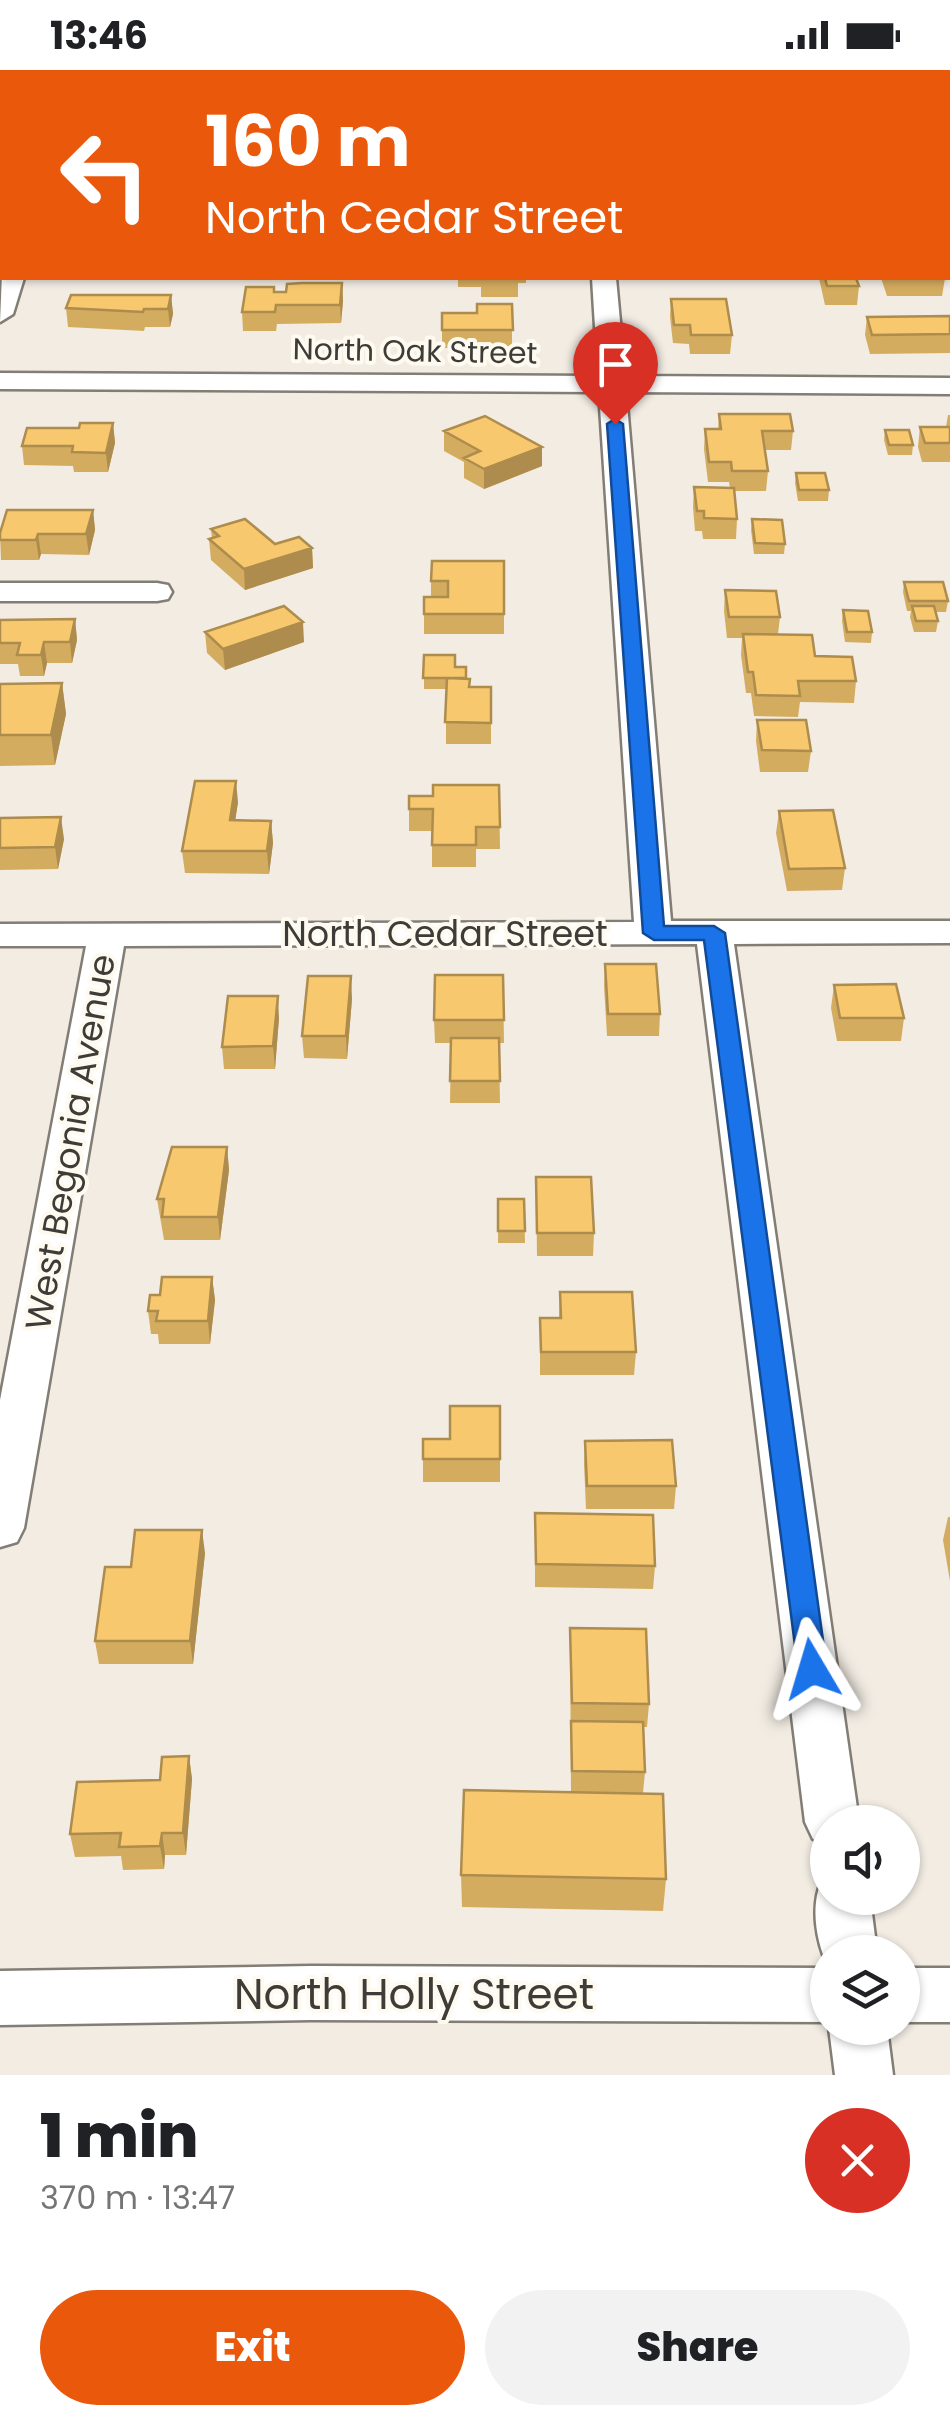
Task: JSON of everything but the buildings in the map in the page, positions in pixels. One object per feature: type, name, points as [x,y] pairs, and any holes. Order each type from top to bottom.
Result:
[{"type":"street","points":[[0,314],[11,280]]},
{"type":"street","points":[[604,280],[654,933]]},
{"type":"street","name":"North Oak Street","points":[[0,381],[950,386]]},
{"type":"street","points":[[0,592],[157,592]]},
{"type":"street","name":"North Cedar Street","points":[[0,935],[950,932]]},
{"type":"street","points":[[714,933],[830,1805]]},
{"type":"street","name":"West Begonia Avenue","points":[[0,1528],[107,934]]},
{"type":"street","name":"North Holly Street","points":[[0,1998],[310,1993],[810,1995]]},
{"type":"street","points":[[920,1995],[950,1994]]},
{"type":"street","points":[[860,2045],[864,2075]]},
{"type":"route","points":[[615,424],[654,933],[714,933],[812,1669]]}]
